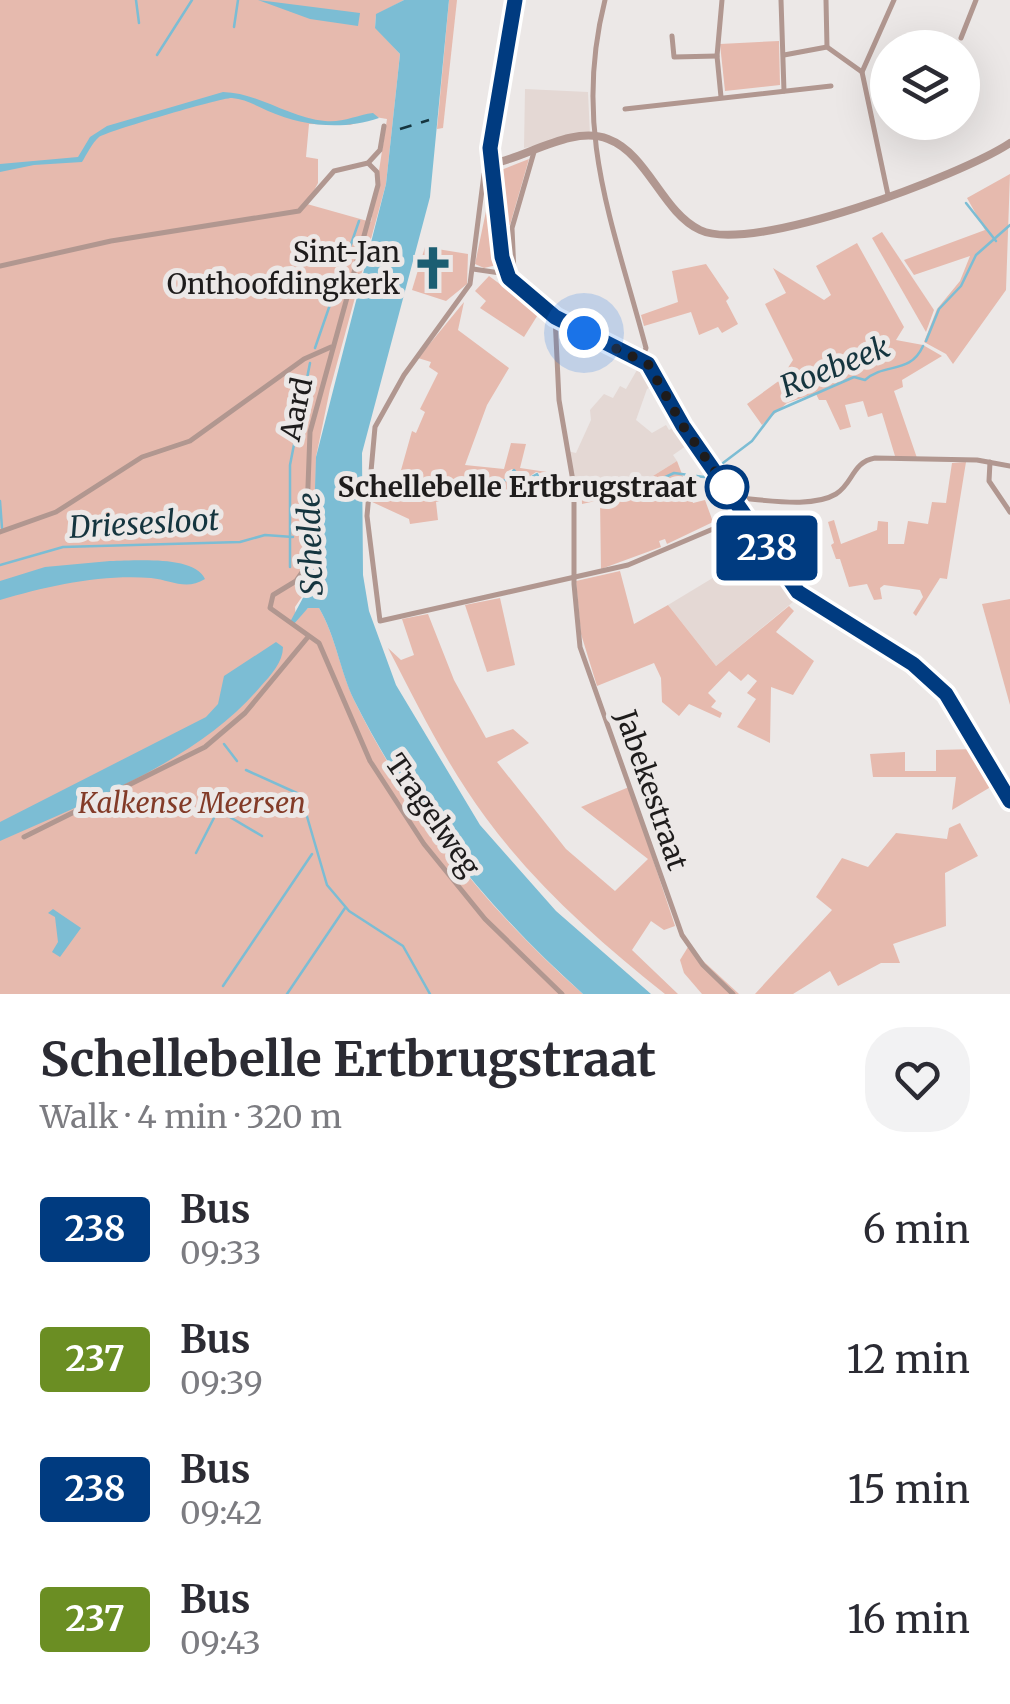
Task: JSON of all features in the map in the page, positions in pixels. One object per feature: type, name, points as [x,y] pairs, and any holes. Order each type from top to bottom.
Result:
[{"type":"main road","points":[[515,0],[496,92],[491,166],[508,276],[555,317],[642,358],[798,592],[914,665],[960,712],[1010,801]]},
{"type":"street","points":[[605,0],[592,56],[593,137],[646,348],[642,358]]},
{"type":"street","points":[[721,97],[717,56],[722,0]]},
{"type":"street","points":[[781,0],[784,91]]},
{"type":"street","points":[[826,0],[828,48]]},
{"type":"street","points":[[888,195],[862,72],[894,0]]},
{"type":"street","points":[[964,30],[976,0]]},
{"type":"street","points":[[672,36],[674,58],[717,56]]},
{"type":"street","points":[[782,55],[828,48],[862,72]]},
{"type":"street","points":[[850,60],[867,54]]},
{"type":"street","points":[[624,108],[831,86]]},
{"type":"street","name":"Aard","points":[[308,637],[274,615],[270,601],[302,575],[305,568],[308,446],[378,185],[377,172],[368,163],[380,150],[384,126]]},
{"type":"street","points":[[746,515],[641,562],[380,621],[366,516],[375,428],[412,363],[467,289],[473,269],[484,174],[491,166],[534,150],[593,137],[615,143],[690,222],[706,232],[786,228],[821,220],[888,195],[1010,143]]},
{"type":"street","points":[[473,269],[514,274],[512,228],[534,150]]},
{"type":"street","points":[[0,266],[112,241],[289,214],[309,203],[340,167],[368,163]]},
{"type":"street","points":[[499,229],[512,228]]},
{"type":"street","name":"Jabekestraat","points":[[555,317],[557,385],[574,487],[574,580],[580,646],[678,927],[703,965],[733,994]]},
{"type":"street","points":[[0,532],[56,512],[142,457],[190,440],[304,359],[332,347]]},
{"type":"street","points":[[734,498],[823,498],[843,488],[861,463],[875,458],[1010,466]]},
{"type":"street","points":[[990,462],[989,481],[1010,512]]},
{"type":"street","points":[[24,837],[185,758],[221,736],[308,637]]},
{"type":"street","name":"Tragelweg","points":[[308,637],[319,643],[370,761],[420,839],[485,919],[562,994]]},
{"type":"shaded area","points":[[525,89],[588,92],[590,135],[524,148]]},
{"type":"shaded area","points":[[641,363],[655,384],[647,389],[636,420],[652,433],[666,425],[669,430],[677,425],[689,444],[673,455],[677,461],[640,484],[574,478],[567,451],[576,453],[591,420],[590,410],[604,394],[613,398],[620,386],[626,389]]},
{"type":"shaded area","points":[[764,547],[799,597],[716,666],[668,605]]},
{"type":"green space","name":"Kalkense Meersen","points":[[0,0],[404,0],[376,15],[375,27],[400,54],[386,184],[330,389],[316,457],[315,562],[312,582],[295,607],[296,619],[308,608],[319,608],[354,700],[426,821],[484,895],[583,994],[0,994]],"holes":[[[375,117],[387,119],[371,222],[307,204],[318,183],[318,159],[306,157],[309,124],[350,125]]]},
{"type":"green space","points":[[449,0],[457,0],[443,128],[437,129]]},
{"type":"green space","points":[[779,41],[780,85],[725,91],[720,44]]},
{"type":"green space","points":[[529,159],[510,225],[502,226],[496,172]]},
{"type":"green space","points":[[1010,174],[1006,290],[953,364],[946,354],[924,342],[937,309],[960,281],[970,256],[914,275],[904,260],[985,230],[967,198]]},
{"type":"green space","points":[[490,192],[500,270],[497,265],[484,268],[475,264]]},
{"type":"green space","points":[[882,232],[934,310],[926,332],[872,238]]},
{"type":"green space","points":[[857,243],[904,327],[896,340],[923,345],[942,356],[902,380],[903,387],[894,391],[917,458],[895,456],[882,413],[868,417],[863,401],[845,405],[851,427],[840,430],[826,400],[819,400],[816,394],[834,387],[787,403],[762,425],[747,404],[780,380],[793,360],[765,304],[786,293],[773,268],[824,300],[831,295],[816,266]]},
{"type":"green space","points":[[425,247],[468,254],[467,284],[446,301],[412,290]]},
{"type":"green space","points":[[706,264],[729,298],[726,301],[738,324],[722,333],[718,327],[699,335],[691,312],[644,326],[641,315],[678,302],[672,271]]},
{"type":"green space","points":[[489,276],[539,313],[524,337],[480,308],[486,301],[475,291]]},
{"type":"green space","points":[[464,302],[458,330],[509,368],[487,405],[465,465],[504,469],[511,443],[526,444],[520,468],[547,472],[547,475],[536,472],[526,479],[512,469],[506,472],[508,478],[515,474],[522,485],[534,478],[539,485],[547,481],[549,492],[515,499],[516,492],[508,490],[466,494],[436,502],[438,520],[410,524],[409,519],[370,501],[371,480],[396,488],[412,431],[416,433],[425,412],[420,409],[438,373],[429,367],[431,362],[418,358]]},
{"type":"green space","points":[[677,461],[693,503],[705,500],[713,522],[667,544],[665,539],[659,541],[661,547],[601,569],[600,500],[582,504],[581,480],[640,484]]},
{"type":"green space","points":[[966,462],[947,579],[940,578],[916,616],[913,613],[923,597],[920,590],[884,585],[880,588],[882,599],[874,600],[867,584],[849,587],[831,545],[834,543],[828,522],[834,520],[841,544],[877,530],[878,521],[888,522],[888,544],[904,544],[908,521],[928,524],[932,502],[946,503],[952,463]]},
{"type":"green space","points":[[620,571],[634,624],[668,605],[716,666],[789,606],[794,611],[776,632],[814,661],[793,695],[771,687],[770,743],[737,727],[756,699],[747,693],[757,681],[748,674],[741,681],[729,671],[708,693],[716,701],[711,707],[722,713],[720,718],[689,704],[679,716],[662,702],[661,678],[654,663],[597,686],[581,634],[576,581]]},
{"type":"green space","points":[[500,598],[515,665],[487,672],[465,605]]},
{"type":"green space","points":[[1010,599],[1010,705],[982,604]]},
{"type":"green space","points":[[428,614],[454,680],[486,738],[513,729],[529,743],[497,762],[566,849],[615,891],[648,859],[581,807],[629,787],[675,926],[664,930],[651,921],[632,950],[678,994],[665,994],[570,912],[505,843],[471,797],[388,648],[401,660],[414,655],[402,619]]},
{"type":"green space","points":[[976,749],[994,785],[952,810],[956,777],[873,777],[870,754],[905,752],[905,771],[936,771],[936,750]]},
{"type":"green space","points":[[960,823],[978,856],[945,873],[946,926],[893,944],[900,963],[881,963],[838,986],[830,971],[793,994],[755,994],[832,910],[816,897],[842,858],[868,867],[896,833],[947,839],[949,828]]},
{"type":"green space","points":[[688,947],[739,994],[702,994],[684,973],[680,960]]},
{"type":"water","points":[[258,0],[360,13],[358,26],[310,19]]},
{"type":"water","name":"Schelde","points":[[404,0],[449,0],[430,197],[362,453],[363,575],[369,611],[396,685],[480,825],[556,911],[651,994],[583,994],[516,929],[427,821],[376,742],[354,700],[319,608],[308,608],[293,625],[290,622],[312,581],[316,457],[386,184],[400,54],[375,28],[376,14]]},
{"type":"water","points":[[223,92],[312,119],[337,121],[373,113],[379,118],[352,124],[310,123],[232,98],[106,134],[96,139],[82,162],[0,172],[0,164],[78,157],[90,137],[107,126]]},
{"type":"water","points":[[110,561],[177,563],[199,571],[205,579],[185,584],[132,577],[94,580],[0,600],[0,581],[45,567]]},
{"type":"water","points":[[276,642],[283,647],[272,673],[207,736],[140,777],[0,841],[0,822],[206,717],[218,704],[224,676]]},
{"type":"water","points":[[53,909],[81,928],[60,957],[52,952],[58,942],[55,917],[48,913]]},
{"type":"waterway","points":[[136,0],[139,23]]},
{"type":"waterway","points":[[157,55],[192,0]]},
{"type":"waterway","points":[[234,27],[238,0]]},
{"type":"waterway","points":[[966,203],[996,241]]},
{"type":"waterway","points":[[315,348],[359,221]]},
{"type":"waterway","name":"Roebeek","points":[[926,341],[939,309],[961,286],[976,255],[1010,225]]},
{"type":"waterway","name":"Roebeek","points":[[719,466],[752,441],[774,412],[854,377],[865,380],[904,365],[923,346]]},
{"type":"waterway","points":[[290,567],[290,465],[310,363]]},
{"type":"waterway","name":"Roebeek","points":[[376,484],[422,496],[506,480],[514,470],[523,482],[537,474],[541,482],[551,476]]},
{"type":"waterway","name":"Roebeek","points":[[590,487],[640,489],[674,473],[704,477],[710,472]]},
{"type":"waterway","points":[[0,501],[2,528]]},
{"type":"waterway","name":"Driesesloot","points":[[0,565],[63,547],[240,542],[265,535],[293,537]]},
{"type":"waterway","points":[[224,744],[237,761]]},
{"type":"waterway","points":[[246,770],[299,794]]},
{"type":"waterway","points":[[301,796],[327,885],[349,911],[403,946],[430,994]]},
{"type":"waterway","points":[[196,853],[218,810],[262,836]]},
{"type":"waterway","points":[[223,986],[312,854]]},
{"type":"waterway","points":[[287,994],[345,908]]},
{"type":"ferry route","points":[[400,129],[429,120]]},
{"type":"bus line","name":"238","points":[[515,0],[496,89],[490,148],[502,257],[509,278],[555,317],[648,364],[683,426],[798,592],[930,678],[960,712],[1010,801]]},
{"type":"place","name":"Sint-Jan Onthoofdingkerk","points":[[433,268]]},
{"type":"place","name":"Schellebelle Ertbrugstraat","points":[[727,487]]},
{"type":"route","points":[[584,333],[648,364],[683,426],[734,498],[727,487]]}]
